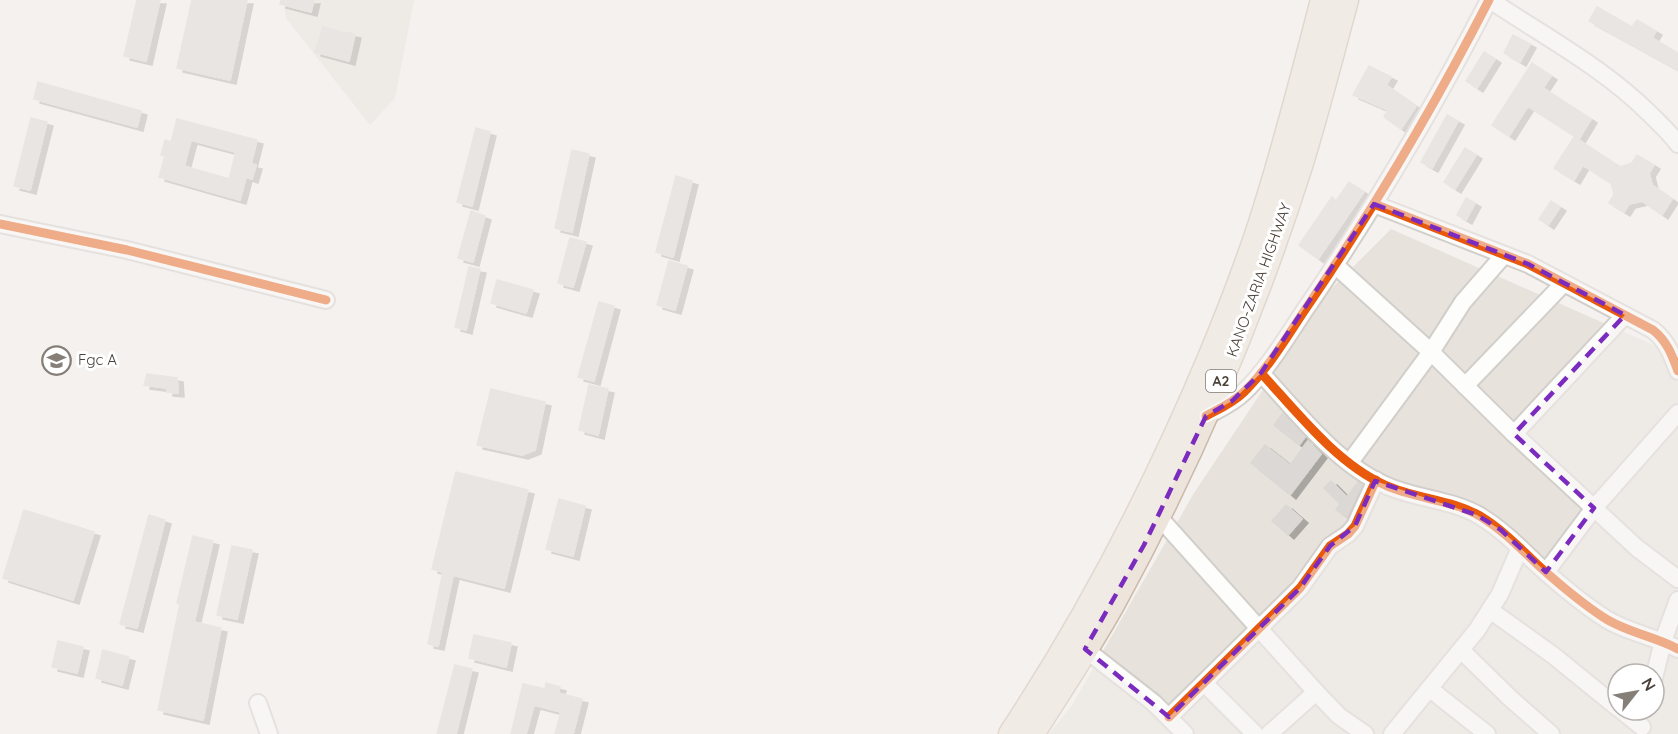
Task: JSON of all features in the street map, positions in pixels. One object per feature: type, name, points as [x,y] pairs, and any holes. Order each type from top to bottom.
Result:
[{"type":"highway","name":"KANO-ZARIA HIGHWAY","points":[[1011,734],[1092,599],[1129,532],[1194,396],[1224,323],[1269,197],[1323,0]]},
{"type":"highway","name":"KANO-ZARIA HIGHWAY","points":[[1032,734],[1112,605],[1206,416],[1264,270],[1300,165],[1346,0]]},
{"type":"street","points":[[1206,416],[1243,393],[1261,373],[1335,265],[1374,204],[1468,42],[1489,0],[1596,70],[1635,99],[1672,135],[1678,144]]},
{"type":"street","points":[[1374,204],[1528,264],[1653,330],[1673,350],[1678,371]]},
{"type":"street","points":[[0,224],[127,250],[326,300]]},
{"type":"street","points":[[1350,462],[1431,352],[1463,303],[1504,255]]},
{"type":"street","points":[[1335,265],[1431,352],[1514,434],[1637,548],[1678,579]]},
{"type":"street","points":[[1465,386],[1564,283]]},
{"type":"street","points":[[1514,434],[1624,315]]},
{"type":"street","points":[[1261,373],[1311,427],[1350,462],[1376,480],[1404,493],[1459,507],[1477,515],[1501,530],[1546,572],[1604,618],[1663,641],[1678,650]]},
{"type":"street","points":[[1546,572],[1594,508],[1678,413]]},
{"type":"street","points":[[1169,717],[1300,588],[1330,546],[1348,534],[1355,525],[1376,480]]},
{"type":"street","points":[[1158,516],[1316,693],[1339,716],[1365,734]]},
{"type":"street","points":[[1392,734],[1461,650],[1490,610],[1500,594],[1520,548]]},
{"type":"street","points":[[1658,662],[1678,600]]},
{"type":"street","points":[[1490,610],[1554,656],[1606,698]]},
{"type":"street","points":[[1085,649],[1169,717],[1185,734]]},
{"type":"street","points":[[1461,650],[1509,698],[1551,734]]},
{"type":"street","points":[[1205,684],[1255,734]]},
{"type":"street","points":[[1430,689],[1486,734]]},
{"type":"street","points":[[1269,734],[1316,693]]},
{"type":"street","points":[[258,703],[269,734]]},
{"type":"highlighted area","points":[[1374,204],[1528,264],[1625,315],[1514,434],[1594,508],[1546,572],[1501,530],[1477,515],[1375,481],[1355,526],[1330,546],[1300,588],[1169,717],[1085,649],[1144,545],[1206,416],[1232,401],[1261,373]]},
{"type":"shaded area","points":[[283,0],[414,0],[395,98],[370,125],[286,18]]},
{"type":"shaded area","points":[[1391,229],[1678,356],[1678,734],[1049,734],[1072,705],[1194,493],[1329,291]]},
{"type":"building","points":[[137,0],[160,0],[146,61],[124,56]]},
{"type":"building","points":[[192,0],[247,0],[230,80],[177,68]]},
{"type":"building","points":[[281,0],[314,0],[311,12],[280,4]]},
{"type":"building","points":[[1597,7],[1632,27],[1637,20],[1656,31],[1652,38],[1678,53],[1678,70],[1589,21]]},
{"type":"building","points":[[323,27],[355,34],[349,61],[315,52]]},
{"type":"building","points":[[1513,35],[1530,44],[1520,62],[1504,53]]},
{"type":"building","points":[[1484,52],[1495,59],[1477,88],[1466,81]]},
{"type":"building","points":[[1532,63],[1551,76],[1543,88],[1591,119],[1579,139],[1528,106],[1509,136],[1492,125]]},
{"type":"building","points":[[1369,66],[1391,77],[1386,85],[1416,106],[1401,129],[1384,117],[1388,110],[1353,95]]},
{"type":"building","points":[[38,82],[141,111],[137,127],[34,99]]},
{"type":"building","points":[[1447,115],[1458,121],[1432,168],[1421,162]]},
{"type":"building","points":[[31,118],[47,122],[30,190],[14,186]]},
{"type":"building","points":[[177,119],[257,140],[251,164],[256,165],[252,179],[246,177],[240,200],[159,177],[165,156],[161,155],[165,140],[171,142]],"holes":[[[191,140],[236,152],[229,179],[184,166]]]},
{"type":"building","points":[[476,128],[490,132],[472,206],[457,202]]},
{"type":"building","points":[[1574,137],[1620,167],[1632,163],[1637,155],[1654,165],[1649,173],[1652,185],[1672,199],[1662,215],[1642,201],[1629,204],[1624,212],[1609,203],[1614,194],[1611,183],[1583,165],[1574,180],[1554,168]]},
{"type":"building","points":[[1465,148],[1476,155],[1455,189],[1444,182]]},
{"type":"building","points":[[572,150],[589,154],[572,232],[555,228]]},
{"type":"building","points":[[676,176],[692,181],[673,257],[656,252]]},
{"type":"building","points":[[1349,182],[1364,192],[1318,259],[1299,245],[1332,197],[1336,201]]},
{"type":"building","points":[[1466,198],[1475,203],[1466,220],[1457,215]]},
{"type":"building","points":[[1551,201],[1560,207],[1548,225],[1539,219]]},
{"type":"building","points":[[471,211],[485,216],[473,262],[458,258]]},
{"type":"building","points":[[570,238],[586,242],[573,287],[558,283]]},
{"type":"building","points":[[669,261],[687,266],[675,310],[657,305]]},
{"type":"building","points":[[469,267],[480,269],[466,330],[455,327]]},
{"type":"building","points":[[497,280],[533,290],[526,313],[491,303]]},
{"type":"building","points":[[599,302],[614,306],[594,381],[578,377]]},
{"type":"building","points":[[147,374],[177,378],[178,393],[167,392],[167,388],[144,385]]},
{"type":"building","points":[[589,385],[608,389],[598,435],[579,430]]},
{"type":"building","points":[[491,389],[545,402],[535,450],[522,455],[477,445]]},
{"type":"building","points":[[1283,413],[1305,437],[1299,445],[1274,425]]},
{"type":"building","points":[[1308,441],[1321,454],[1290,495],[1251,463],[1265,445],[1290,465]]},
{"type":"building","points":[[456,472],[528,490],[504,588],[453,575],[438,646],[428,644],[443,572],[432,569]]},
{"type":"building","points":[[1331,481],[1347,497],[1358,482],[1362,485],[1347,517],[1336,510],[1340,504],[1324,488]]},
{"type":"building","points":[[559,499],[585,506],[573,556],[546,549]]},
{"type":"building","points":[[1286,505],[1302,519],[1288,535],[1272,521]]},
{"type":"building","points":[[24,510],[94,532],[73,600],[3,578]]},
{"type":"building","points":[[149,515],[165,520],[137,628],[120,624]]},
{"type":"building","points":[[193,536],[213,541],[194,622],[221,628],[203,720],[158,710],[180,604],[177,603]]},
{"type":"building","points":[[232,546],[252,550],[237,619],[217,615]]},
{"type":"building","points":[[474,635],[511,643],[506,667],[469,658]]},
{"type":"building","points":[[58,641],[83,647],[77,673],[52,667]]},
{"type":"building","points":[[103,650],[129,657],[122,685],[96,678]]},
{"type":"building","points":[[455,665],[472,669],[456,734],[437,734]]},
{"type":"building","points":[[546,683],[560,687],[558,693],[582,699],[573,734],[555,734],[561,712],[534,705],[526,734],[511,734],[523,684],[545,689]]},
{"type":"cycle path","points":[[1206,416],[1231,403],[1244,392],[1280,348],[1382,191],[1427,115],[1489,0]]},
{"type":"cycle path","points":[[1374,204],[1528,264],[1653,330],[1665,344],[1678,371]]},
{"type":"cycle path","points":[[0,224],[127,250],[326,300]]},
{"type":"cycle path","points":[[1261,373],[1318,435],[1367,476],[1397,490],[1457,506],[1480,516],[1504,533],[1570,593],[1603,617],[1678,649]]},
{"type":"cycle path","points":[[1169,717],[1300,588],[1330,546],[1348,534],[1355,526],[1376,480]]},
{"type":"place","name":"Fgc A","points":[[57,360]]}]
